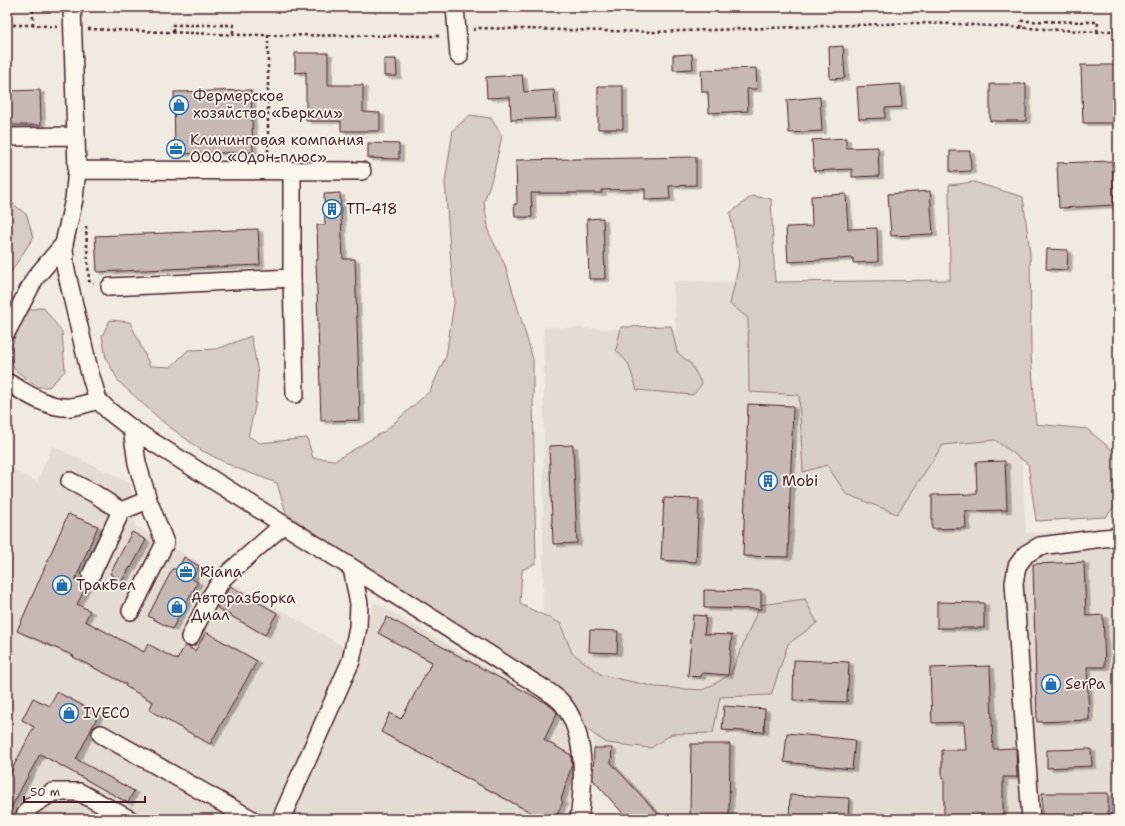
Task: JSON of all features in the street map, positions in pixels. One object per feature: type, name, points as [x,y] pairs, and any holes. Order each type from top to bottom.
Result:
[{"type":"street","points":[[72,7],[77,170],[74,199],[64,244],[65,266],[89,370],[98,400],[109,411],[132,429],[549,692],[563,704],[571,717],[582,751],[582,803],[579,819]]},
{"type":"street","points":[[455,7],[459,56]]},
{"type":"street","points":[[7,137],[76,136]]},
{"type":"street","points":[[77,170],[362,171]]},
{"type":"street","points":[[292,171],[292,278],[295,394]]},
{"type":"street","points":[[7,331],[35,278],[64,244]]},
{"type":"street","points":[[110,287],[292,278]]},
{"type":"street","points":[[7,382],[48,404],[70,407],[98,400]]},
{"type":"street","points":[[131,611],[165,543],[136,464],[132,429]]},
{"type":"street","points":[[70,481],[95,494],[121,511]]},
{"type":"street","points":[[91,575],[121,511],[148,500]]},
{"type":"street","points":[[190,637],[211,596],[224,577],[284,525]]},
{"type":"street","points":[[1031,819],[1015,603],[1014,583],[1017,566],[1026,554],[1040,546],[1118,537]]},
{"type":"street","points":[[281,819],[351,661],[358,627],[359,604],[352,568]]},
{"type":"street","points":[[101,734],[251,819]]},
{"type":"street","points":[[23,819],[31,806],[53,792],[79,792],[129,819]]},
{"type":"path","points":[[33,7],[33,25]]},
{"type":"path","points":[[1021,28],[1022,21],[1098,22],[1097,32]]},
{"type":"path","points":[[7,25],[233,35],[431,36],[457,34],[479,28],[653,32],[914,23],[1097,32],[1118,30]]},
{"type":"path","points":[[173,32],[173,25],[233,25],[233,35]]},
{"type":"path","points":[[268,35],[268,171]]},
{"type":"shaded area","points":[[470,115],[491,118],[502,136],[494,172],[484,202],[489,233],[505,265],[533,359],[536,563],[522,570],[520,604],[560,623],[572,653],[602,675],[656,687],[703,690],[730,675],[760,605],[805,599],[817,623],[788,644],[771,695],[720,697],[713,733],[672,734],[651,748],[607,743],[583,727],[571,699],[365,571],[286,513],[277,483],[234,467],[201,450],[163,422],[119,382],[106,358],[102,336],[110,320],[130,322],[150,366],[171,367],[188,350],[217,349],[251,336],[258,373],[255,407],[248,436],[260,443],[307,438],[313,458],[336,460],[385,431],[430,391],[446,356],[454,303],[445,182],[453,130]]},
{"type":"shaded area","points":[[974,182],[1023,197],[1030,253],[1031,354],[1036,424],[1087,429],[1118,455],[1118,501],[1106,517],[1036,521],[1028,464],[995,440],[943,445],[897,514],[846,494],[827,465],[803,472],[799,395],[749,392],[748,318],[730,304],[739,264],[730,213],[752,196],[771,199],[775,282],[950,280],[949,185]]},
{"type":"shaded area","points":[[12,203],[27,215],[33,238],[7,278],[7,204]]},
{"type":"shaded area","points":[[673,281],[1013,287],[1026,533],[1102,531],[1102,546],[1118,547],[1118,819],[628,819],[593,781],[596,688],[543,648],[544,327],[676,331]]},
{"type":"shaded area","points":[[43,307],[62,332],[65,371],[49,387],[37,387],[14,369],[9,353],[25,311]]},
{"type":"shaded area","points":[[671,326],[677,352],[691,364],[702,384],[693,395],[637,390],[628,363],[616,350],[621,327]]},
{"type":"shaded area","points":[[52,446],[130,483],[134,505],[135,526],[348,649],[357,664],[374,602],[558,709],[569,729],[574,756],[572,802],[565,819],[7,819],[7,466],[37,482]]},
{"type":"building","points":[[843,46],[845,78],[830,79],[829,47]]},
{"type":"building","points":[[295,53],[328,53],[328,85],[363,85],[363,112],[380,113],[380,131],[341,131],[341,121],[306,121],[306,72],[295,73]]},
{"type":"building","points":[[692,54],[693,69],[673,70],[673,55]]},
{"type":"building","points":[[384,59],[396,59],[397,76],[384,76]]},
{"type":"building","points":[[1081,65],[1115,65],[1117,123],[1083,123]]},
{"type":"building","points":[[756,68],[757,89],[747,89],[748,111],[709,113],[708,92],[702,92],[701,70]]},
{"type":"building","points":[[522,75],[524,92],[554,90],[556,118],[511,120],[510,97],[487,98],[486,77]]},
{"type":"building","points":[[901,84],[902,107],[885,108],[885,118],[859,119],[857,87]]},
{"type":"building","points":[[990,84],[1026,84],[1026,121],[990,121]]},
{"type":"building","points":[[598,86],[623,86],[623,129],[598,129]]},
{"type":"building","points":[[40,90],[41,125],[7,125],[7,91]]},
{"type":"building","points":[[251,90],[253,152],[175,154],[174,92]]},
{"type":"building","points":[[820,97],[822,131],[789,133],[787,100]]},
{"type":"building","points":[[846,138],[846,148],[878,147],[879,176],[852,177],[852,169],[814,171],[812,140]]},
{"type":"building","points":[[368,143],[399,144],[399,159],[368,158]]},
{"type":"building","points":[[950,151],[970,151],[971,171],[950,172]]},
{"type":"building","points":[[696,157],[696,185],[669,186],[670,199],[645,200],[645,189],[601,190],[602,193],[531,193],[532,217],[515,217],[514,204],[517,204],[516,160]]},
{"type":"building","points":[[1112,161],[1114,205],[1059,208],[1057,163]]},
{"type":"building","points":[[930,191],[933,234],[891,236],[888,194]]},
{"type":"building","points":[[340,193],[343,259],[355,259],[360,420],[321,421],[316,260],[318,260],[317,225],[325,225],[324,194]]},
{"type":"building","points":[[846,194],[848,229],[877,228],[878,262],[853,263],[853,258],[788,262],[786,227],[812,226],[811,196]]},
{"type":"building","points":[[603,218],[605,279],[589,279],[587,219]]},
{"type":"building","points":[[258,229],[260,265],[97,272],[95,236]]},
{"type":"building","points":[[1047,249],[1068,250],[1067,270],[1046,269]]},
{"type":"building","name":"Mobi","points":[[748,404],[793,406],[788,557],[743,556]]},
{"type":"building","points":[[573,445],[577,543],[553,544],[549,446]]},
{"type":"building","points":[[1005,461],[1007,510],[965,511],[966,528],[932,529],[932,495],[977,494],[976,462]]},
{"type":"building","points":[[664,498],[699,499],[696,562],[661,560]]},
{"type":"building","points":[[68,514],[98,526],[75,580],[87,585],[77,604],[90,611],[85,621],[144,652],[148,644],[177,660],[185,645],[195,651],[206,632],[257,661],[210,744],[149,710],[153,702],[125,686],[126,684],[73,657],[74,656],[17,631]]},
{"type":"building","points":[[132,532],[146,540],[122,581],[110,574]]},
{"type":"building","points":[[184,557],[199,566],[192,579],[198,582],[172,629],[148,616],[173,568],[177,571]]},
{"type":"building","points":[[1084,562],[1086,616],[1103,615],[1105,667],[1087,667],[1089,720],[1037,722],[1033,564]]},
{"type":"building","points":[[230,586],[277,613],[265,635],[217,608]]},
{"type":"building","points":[[704,590],[761,591],[761,609],[704,608]]},
{"type":"building","points":[[937,602],[984,603],[984,628],[937,628]]},
{"type":"building","points":[[693,615],[706,616],[704,634],[732,635],[728,675],[702,673],[701,677],[688,676]]},
{"type":"building","points":[[387,617],[548,704],[555,710],[557,713],[544,740],[571,755],[572,764],[561,800],[563,802],[555,819],[543,819],[381,732],[390,713],[401,719],[432,662],[378,633]]},
{"type":"building","points":[[590,630],[618,631],[617,653],[589,652]]},
{"type":"building","points":[[794,660],[849,662],[847,702],[793,700]]},
{"type":"building","points":[[990,666],[993,749],[1016,748],[1017,777],[1003,777],[1003,818],[944,818],[942,750],[966,750],[964,722],[932,723],[930,668]]},
{"type":"building","points":[[57,692],[99,714],[76,759],[134,791],[128,803],[40,754],[7,815],[7,779],[34,727],[22,720],[33,698],[50,706]]},
{"type":"building","points":[[724,706],[765,709],[764,732],[722,730]]},
{"type":"building","points":[[787,733],[855,740],[852,769],[784,762]]},
{"type":"building","points":[[691,744],[730,744],[729,819],[690,819]]},
{"type":"building","points":[[594,748],[612,748],[611,763],[663,819],[628,819],[593,780]]},
{"type":"building","points":[[1091,749],[1092,766],[1047,768],[1047,750]]},
{"type":"building","points":[[1042,793],[1108,793],[1108,818],[1042,818]]},
{"type":"building","points":[[790,795],[849,798],[848,819],[789,819]]},
{"type":"place","name":"Фермерское хозяйство «Беркли»","points":[[179,105]]},
{"type":"place","name":"Клининговая компания ООО «Одон-плюс»","points":[[176,149]]},
{"type":"place","name":"ТП-418","points":[[332,209]]},
{"type":"place","name":"Mobi","points":[[768,481]]},
{"type":"place","name":"Riana","points":[[186,572]]},
{"type":"place","name":"ТракБел","points":[[62,585]]},
{"type":"place","name":"Авторазборка Диал","points":[[177,607]]},
{"type":"place","name":"SerPa","points":[[1051,684]]},
{"type":"place","name":"IVECO","points":[[69,713]]}]
